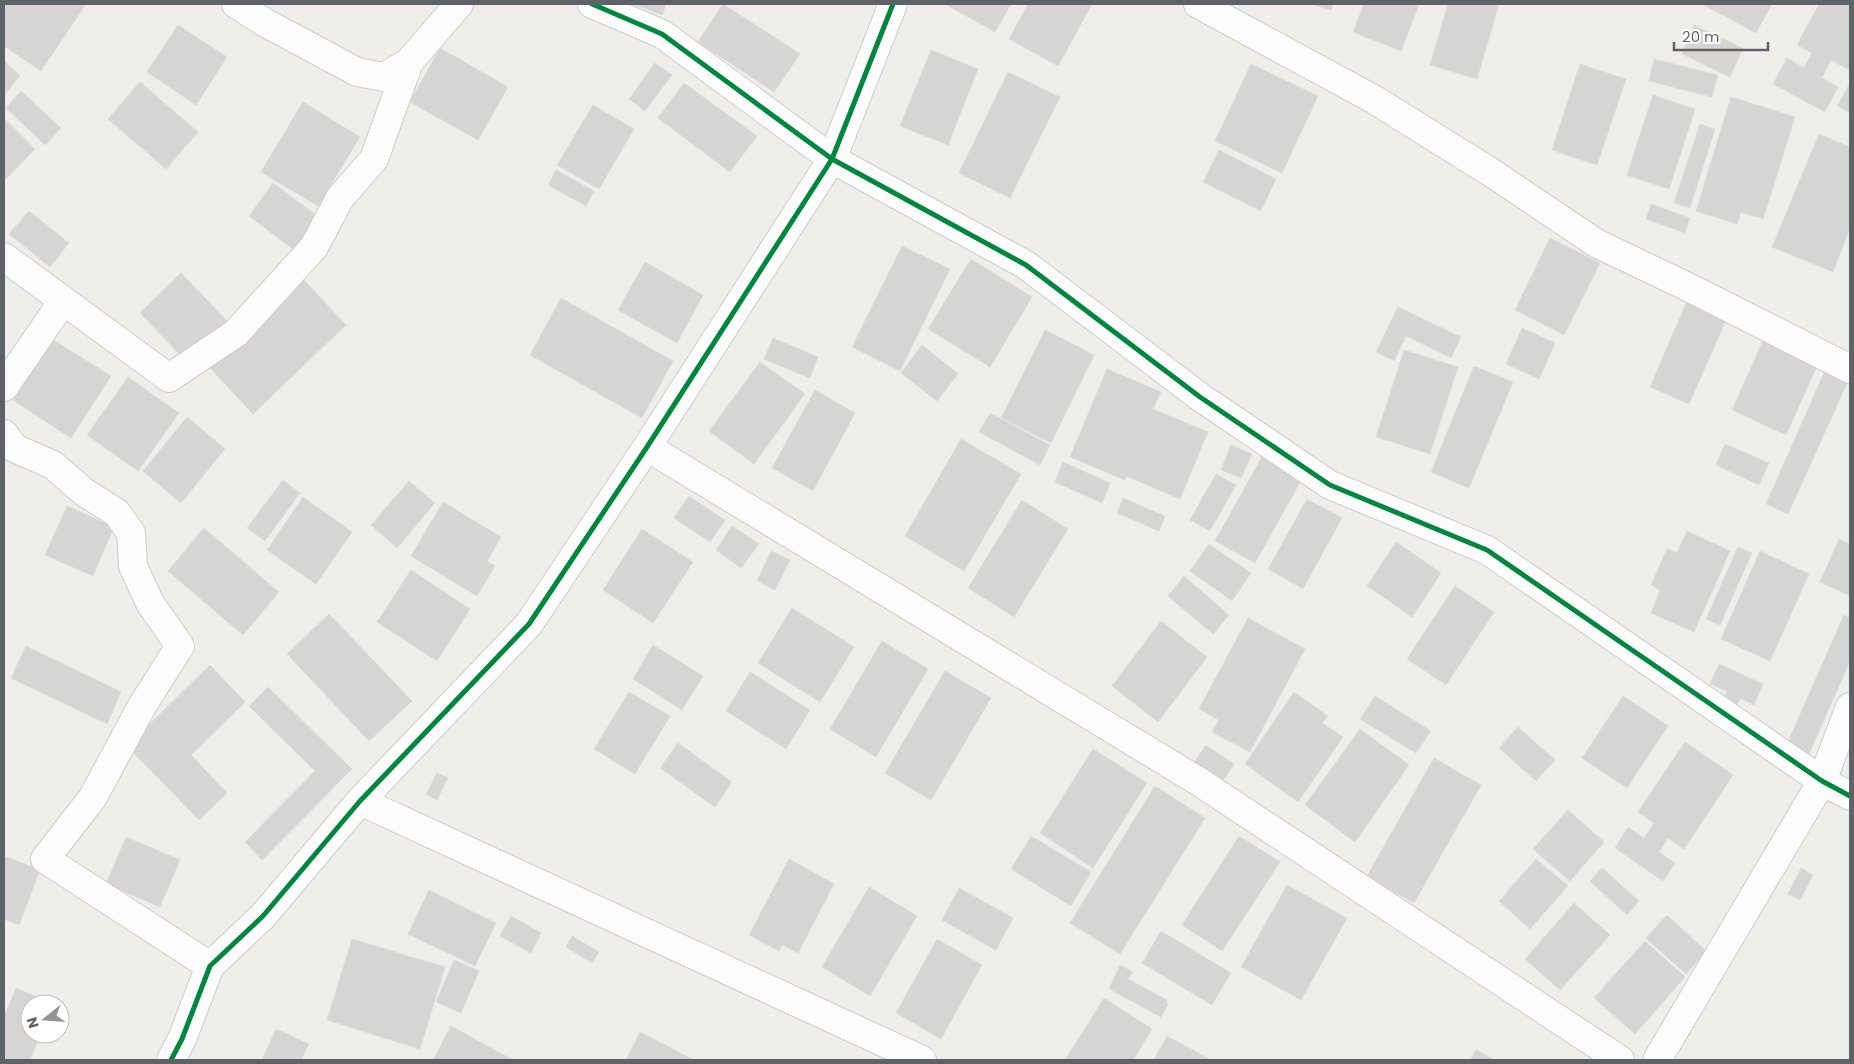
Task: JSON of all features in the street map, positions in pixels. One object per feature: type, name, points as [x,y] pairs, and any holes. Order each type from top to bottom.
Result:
[{"type":"street","points":[[236,4],[264,22],[357,72],[384,77],[409,62],[459,4]]},
{"type":"street","points":[[592,4],[662,34],[832,158],[1026,265],[1200,397],[1330,485],[1487,550],[1822,781],[1850,796]]},
{"type":"street","points":[[171,1060],[182,1039],[210,966],[263,916],[360,801],[529,624],[647,448],[832,158],[893,4]]},
{"type":"street","points":[[1198,4],[1375,100],[1492,173],[1596,243],[1850,369]]},
{"type":"street","points":[[4,257],[169,378],[236,333],[314,246],[340,198],[374,159],[409,62]]},
{"type":"street","points":[[4,387],[63,301]]},
{"type":"street","points":[[4,434],[14,448],[53,466],[84,492],[117,513],[130,533],[133,566],[150,603],[180,646],[142,706],[93,797],[45,859],[210,966]]},
{"type":"street","points":[[647,448],[1198,781],[1620,1060]]},
{"type":"street","points":[[1656,1060],[1822,781],[1850,707]]},
{"type":"street","points":[[360,801],[922,1060]]},
{"type":"building","points":[[4,4],[86,4],[41,71],[4,46]]},
{"type":"building","points":[[633,4],[666,4],[662,15]]},
{"type":"building","points":[[723,4],[800,54],[774,92],[698,42]]},
{"type":"building","points":[[945,4],[1011,4],[995,32]]},
{"type":"building","points":[[1028,4],[1092,4],[1058,66],[1009,39]]},
{"type":"building","points":[[1311,4],[1333,4],[1331,10]]},
{"type":"building","points":[[1364,4],[1419,4],[1401,51],[1353,32]]},
{"type":"building","points":[[1448,4],[1499,4],[1477,79],[1430,65]]},
{"type":"building","points":[[1705,4],[1772,4],[1756,33]]},
{"type":"building","points":[[1819,4],[1850,4],[1850,67],[1849,70],[1831,60],[1822,78],[1838,87],[1825,112],[1773,84],[1787,58],[1804,68],[1812,53],[1797,45]]},
{"type":"building","points":[[178,25],[227,57],[196,105],[147,72]]},
{"type":"building","points":[[1694,25],[1743,48],[1730,77],[1682,54]]},
{"type":"building","points":[[440,48],[508,87],[478,140],[410,102]]},
{"type":"building","points":[[931,50],[978,69],[948,145],[900,126]]},
{"type":"building","points":[[1654,59],[1718,75],[1712,97],[1649,81]]},
{"type":"building","points":[[4,61],[20,76],[4,95]]},
{"type":"building","points":[[655,63],[672,75],[645,111],[629,99]]},
{"type":"building","points":[[1251,64],[1318,96],[1282,173],[1215,141]]},
{"type":"building","points":[[1580,64],[1626,79],[1597,165],[1552,150]]},
{"type":"building","points":[[1008,72],[1060,97],[1010,198],[959,173]]},
{"type":"building","points":[[140,82],[198,132],[166,169],[108,119]]},
{"type":"building","points":[[684,83],[757,136],[730,172],[658,118]]},
{"type":"building","points":[[1850,83],[1850,113],[1837,106]]},
{"type":"building","points":[[21,91],[61,128],[45,145],[6,108]]},
{"type":"building","points":[[1653,95],[1695,109],[1669,189],[1627,175]]},
{"type":"building","points":[[1731,97],[1795,117],[1763,219],[1741,212],[1737,224],[1696,211]]},
{"type":"building","points":[[303,102],[360,137],[318,206],[261,172]]},
{"type":"building","points":[[593,105],[634,129],[599,189],[557,165]]},
{"type":"building","points":[[4,118],[35,149],[4,181]]},
{"type":"building","points":[[1700,124],[1715,129],[1690,208],[1674,203]]},
{"type":"building","points":[[1819,134],[1850,147],[1850,228],[1833,272],[1772,247]]},
{"type":"building","points":[[1219,150],[1276,179],[1261,211],[1203,182]]},
{"type":"building","points":[[556,170],[594,191],[586,206],[548,185]]},
{"type":"building","points":[[273,183],[320,218],[298,253],[249,216]]},
{"type":"building","points":[[1651,204],[1690,218],[1685,233],[1646,219]]},
{"type":"building","points":[[29,211],[69,243],[50,267],[9,234]]},
{"type":"building","points":[[1550,238],[1600,263],[1564,335],[1515,310]]},
{"type":"building","points":[[902,246],[950,269],[900,371],[852,347]]},
{"type":"building","points":[[971,259],[1032,297],[990,367],[928,329]]},
{"type":"building","points":[[645,262],[703,295],[677,343],[618,310]]},
{"type":"building","points":[[181,273],[227,321],[186,361],[140,313]]},
{"type":"building","points":[[302,278],[346,325],[253,414],[209,367]]},
{"type":"building","points":[[561,298],[673,361],[642,418],[530,355]]},
{"type":"building","points":[[1687,301],[1727,318],[1689,404],[1650,387]]},
{"type":"building","points":[[1398,307],[1461,337],[1451,358],[1406,336],[1394,361],[1376,352]]},
{"type":"building","points":[[1522,328],[1555,343],[1539,379],[1506,364]]},
{"type":"building","points":[[1045,330],[1094,355],[1051,443],[1001,418]]},
{"type":"building","points":[[1767,332],[1821,357],[1786,435],[1732,410]]},
{"type":"building","points":[[773,338],[818,357],[810,378],[764,359]]},
{"type":"building","points":[[52,339],[111,376],[71,438],[13,400]]},
{"type":"building","points":[[922,345],[958,374],[937,401],[901,373]]},
{"type":"building","points":[[1404,350],[1458,367],[1430,454],[1376,437]]},
{"type":"building","points":[[760,362],[805,394],[754,464],[709,431]]},
{"type":"building","points":[[1474,366],[1513,382],[1469,488],[1431,472]]},
{"type":"building","points":[[1827,366],[1850,377],[1788,514],[1766,504]]},
{"type":"building","points":[[1107,369],[1161,392],[1153,409],[1208,432],[1180,499],[1126,476],[1125,480],[1070,457]]},
{"type":"building","points":[[128,377],[179,413],[138,471],[87,435]]},
{"type":"building","points":[[815,390],[855,413],[813,491],[772,468]]},
{"type":"building","points":[[990,413],[1050,445],[1040,465],[979,432]]},
{"type":"building","points":[[187,417],[225,449],[181,503],[143,471]]},
{"type":"building","points":[[961,439],[1021,474],[964,571],[905,536]]},
{"type":"building","points":[[1725,444],[1769,463],[1759,485],[1716,465]]},
{"type":"building","points":[[1231,445],[1252,454],[1241,478],[1221,470]]},
{"type":"building","points":[[1263,455],[1303,477],[1255,563],[1215,541]]},
{"type":"building","points":[[1063,462],[1110,483],[1102,503],[1055,482]]},
{"type":"building","points":[[1216,474],[1236,485],[1210,531],[1190,520]]},
{"type":"building","points":[[283,480],[300,493],[265,541],[247,528]]},
{"type":"building","points":[[409,481],[435,503],[397,548],[371,525]]},
{"type":"building","points":[[689,496],[725,520],[710,542],[674,518]]},
{"type":"building","points":[[303,497],[352,532],[316,584],[267,550]]},
{"type":"building","points":[[1123,498],[1165,516],[1159,531],[1117,513]]},
{"type":"building","points":[[1307,499],[1342,518],[1303,589],[1268,569]]},
{"type":"building","points":[[1022,500],[1068,529],[1014,617],[968,588]]},
{"type":"building","points":[[443,502],[501,537],[487,561],[495,566],[477,596],[411,556]]},
{"type":"building","points":[[67,506],[114,527],[93,576],[45,555]]},
{"type":"building","points":[[732,526],[759,544],[741,568],[716,550]]},
{"type":"building","points":[[204,528],[279,592],[243,635],[168,571]]},
{"type":"building","points":[[642,529],[693,562],[653,623],[603,590]]},
{"type":"building","points":[[1687,531],[1730,551],[1694,632],[1651,613],[1660,590],[1651,585],[1667,549],[1677,553]]},
{"type":"building","points":[[1839,539],[1850,544],[1850,596],[1820,582]]},
{"type":"building","points":[[1396,542],[1441,573],[1412,617],[1367,586]]},
{"type":"building","points":[[1209,544],[1251,573],[1232,601],[1190,571]]},
{"type":"building","points":[[1738,547],[1752,553],[1720,625],[1706,619]]},
{"type":"building","points":[[771,551],[790,560],[775,590],[757,581]]},
{"type":"building","points":[[1760,551],[1809,574],[1770,661],[1721,639]]},
{"type":"building","points":[[411,570],[470,609],[437,661],[377,622]]},
{"type":"building","points":[[1184,576],[1229,615],[1213,634],[1168,596]]},
{"type":"building","points":[[1455,586],[1494,612],[1446,685],[1407,659]]},
{"type":"building","points":[[792,608],[854,647],[820,702],[758,663]]},
{"type":"building","points":[[329,614],[412,701],[369,741],[287,654]]},
{"type":"building","points":[[1844,615],[1850,618],[1850,661],[1809,754],[1787,744]]},
{"type":"building","points":[[1248,618],[1305,649],[1250,752],[1212,732],[1219,720],[1199,709]]},
{"type":"building","points":[[1161,621],[1207,657],[1158,722],[1112,686]]},
{"type":"building","points":[[882,641],[928,669],[876,757],[830,729]]},
{"type":"building","points":[[653,645],[703,676],[682,710],[633,679]]},
{"type":"building","points":[[26,646],[121,692],[107,724],[11,678]]},
{"type":"building","points":[[1719,664],[1763,684],[1754,705],[1740,698],[1737,706],[1723,700],[1727,691],[1710,684]]},
{"type":"building","points":[[210,665],[245,702],[191,755],[227,793],[199,820],[127,746]]},
{"type":"building","points":[[945,671],[991,698],[931,800],[885,773]]},
{"type":"building","points":[[750,672],[810,710],[786,749],[726,711]]},
{"type":"building","points":[[268,687],[352,769],[262,860],[245,842],[315,771],[249,706]]},
{"type":"building","points":[[629,692],[670,716],[635,774],[594,749]]},
{"type":"building","points":[[1294,692],[1328,716],[1322,723],[1343,737],[1298,802],[1245,764]]},
{"type":"building","points":[[1375,696],[1431,731],[1416,753],[1360,719]]},
{"type":"building","points":[[1623,696],[1668,726],[1627,788],[1582,758]]},
{"type":"building","points":[[1518,727],[1555,760],[1536,781],[1499,748]]},
{"type":"building","points":[[1360,729],[1409,765],[1355,842],[1305,805]]},
{"type":"building","points":[[1685,742],[1733,775],[1684,849],[1668,838],[1659,852],[1675,863],[1663,881],[1615,848],[1628,827],[1644,838],[1654,823],[1638,812]]},
{"type":"building","points":[[678,743],[732,782],[715,807],[660,768]]},
{"type":"building","points":[[1206,745],[1234,764],[1219,787],[1191,767]]},
{"type":"building","points":[[1093,749],[1147,783],[1093,868],[1040,833]]},
{"type":"building","points":[[1434,758],[1481,785],[1414,903],[1367,876]]},
{"type":"building","points":[[437,773],[448,778],[437,800],[426,794]]},
{"type":"building","points":[[1155,786],[1205,818],[1120,954],[1070,923]]},
{"type":"building","points":[[1568,810],[1604,842],[1570,881],[1533,849]]},
{"type":"building","points":[[1031,836],[1091,872],[1071,906],[1011,869]]},
{"type":"building","points":[[1239,836],[1280,862],[1222,951],[1182,925]]},
{"type":"building","points":[[126,837],[180,860],[160,907],[106,884]]},
{"type":"building","points":[[4,856],[40,870],[19,925],[4,919]]},
{"type":"building","points":[[789,859],[834,884],[798,953],[782,945],[779,951],[749,935]]},
{"type":"building","points":[[1536,859],[1568,886],[1530,929],[1499,901]]},
{"type":"building","points":[[1602,868],[1639,901],[1627,915],[1590,881]]},
{"type":"building","points":[[1801,868],[1813,875],[1800,900],[1788,894]]},
{"type":"building","points":[[1287,885],[1347,918],[1301,1000],[1241,967]]},
{"type":"building","points":[[869,887],[917,916],[870,996],[822,967]]},
{"type":"building","points":[[959,888],[1013,918],[996,950],[942,920]]},
{"type":"building","points":[[429,890],[496,923],[475,966],[408,934]]},
{"type":"building","points":[[1574,903],[1610,935],[1560,990],[1525,959]]},
{"type":"building","points":[[1667,915],[1706,951],[1686,974],[1646,938]]},
{"type":"building","points":[[511,916],[541,933],[531,953],[500,936]]},
{"type":"building","points":[[1161,931],[1231,973],[1212,1005],[1142,963]]},
{"type":"building","points":[[572,936],[599,952],[592,963],[566,947]]},
{"type":"building","points":[[352,939],[445,967],[420,1049],[327,1020]]},
{"type":"building","points":[[937,939],[982,965],[941,1039],[896,1013]]},
{"type":"building","points":[[1645,941],[1685,977],[1635,1034],[1594,998]]},
{"type":"building","points":[[454,960],[479,971],[461,1013],[436,1002]]},
{"type":"building","points":[[1120,965],[1133,972],[1128,979],[1167,1000],[1166,1003],[1168,1004],[1161,1017],[1109,989]]},
{"type":"building","points":[[16,988],[30,994],[20,994],[20,1044],[37,1044],[30,1060],[4,1060],[4,1017]]},
{"type":"building","points":[[1104,998],[1152,1029],[1133,1060],[1065,1060]]},
{"type":"building","points":[[451,1026],[513,1060],[433,1060]]},
{"type":"building","points":[[276,1029],[309,1044],[301,1060],[262,1060]]},
{"type":"building","points":[[640,1032],[694,1060],[626,1060]]},
{"type":"building","points":[[1167,1036],[1211,1060],[1154,1060]]},
{"type":"building","points":[[1476,1050],[1495,1060],[1470,1060]]},
{"type":"cycle path","points":[[592,4],[662,34],[832,159],[1026,265],[1200,397],[1330,485],[1487,550],[1822,781],[1850,796]]},
{"type":"cycle path","points":[[171,1060],[182,1039],[210,966],[263,916],[360,801],[529,624],[647,447],[832,159],[893,4]]}]
